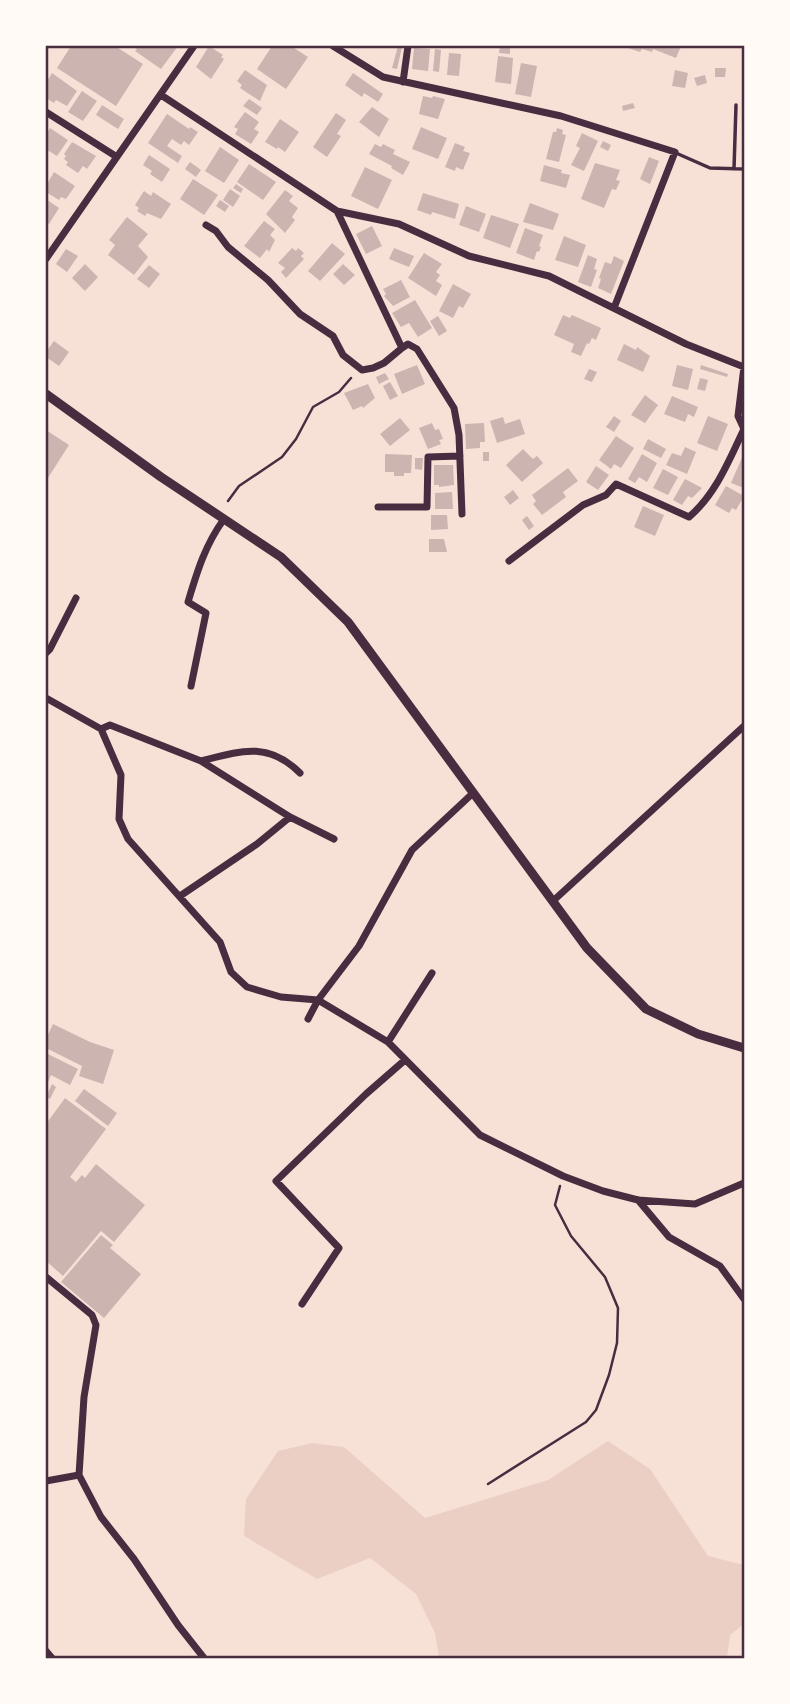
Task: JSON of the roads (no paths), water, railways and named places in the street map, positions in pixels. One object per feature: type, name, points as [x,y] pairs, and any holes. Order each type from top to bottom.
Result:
[{"type":"street","points":[[46,259],[194,46]]},
{"type":"street","points":[[333,46],[383,77],[466,93],[561,116],[675,152],[614,308]]},
{"type":"street","points":[[403,82],[408,46]]},
{"type":"street","points":[[161,95],[337,211],[400,224],[469,256],[548,276],[686,344],[744,367],[738,416],[744,429],[718,482],[689,517],[616,484],[606,495],[583,505],[509,561]]},
{"type":"street","points":[[46,112],[117,157]]},
{"type":"street","points":[[337,211],[402,348]]},
{"type":"street","points":[[206,225],[216,231],[228,247],[268,280],[300,314],[332,336],[343,355],[362,370],[384,363],[408,344],[417,349],[454,408],[459,435],[462,514]]},
{"type":"street","points":[[46,394],[281,557],[348,622],[587,948],[646,1009],[698,1034],[744,1048]]},
{"type":"street","points":[[378,507],[427,507],[429,457],[460,456]]},
{"type":"street","points":[[191,686],[206,613],[188,602],[198,566],[210,539],[224,519]]},
{"type":"street","points":[[46,653],[48,654],[76,598]]},
{"type":"street","points":[[46,698],[101,729],[121,775],[119,819],[128,839],[219,942],[231,972],[247,987],[281,997],[318,1000],[388,1042],[480,1135],[563,1176],[638,1200],[695,1204],[744,1183]]},
{"type":"street","points":[[101,729],[110,725],[201,761],[290,817],[334,839]]},
{"type":"street","points":[[553,901],[744,726]]},
{"type":"street","points":[[201,761],[251,749],[265,751],[292,765],[300,773]]},
{"type":"street","points":[[308,1019],[318,1000],[359,946],[412,850],[472,794]]},
{"type":"street","points":[[180,896],[257,844],[290,817]]},
{"type":"street","points":[[388,1042],[432,973]]},
{"type":"street","points":[[302,1304],[339,1248],[276,1181],[405,1060]]},
{"type":"street","points":[[638,1200],[669,1237],[720,1265],[744,1300]]},
{"type":"street","points":[[46,1277],[92,1315],[96,1325],[84,1397],[79,1475],[101,1517],[204,1658]]},
{"type":"street","points":[[46,1481],[79,1475]]},
{"type":"street","points":[[46,1651],[52,1658]]},
{"type":"lane","points":[[734,169],[736,105]]},
{"type":"lane","points":[[675,152],[710,168],[744,169]]}]
